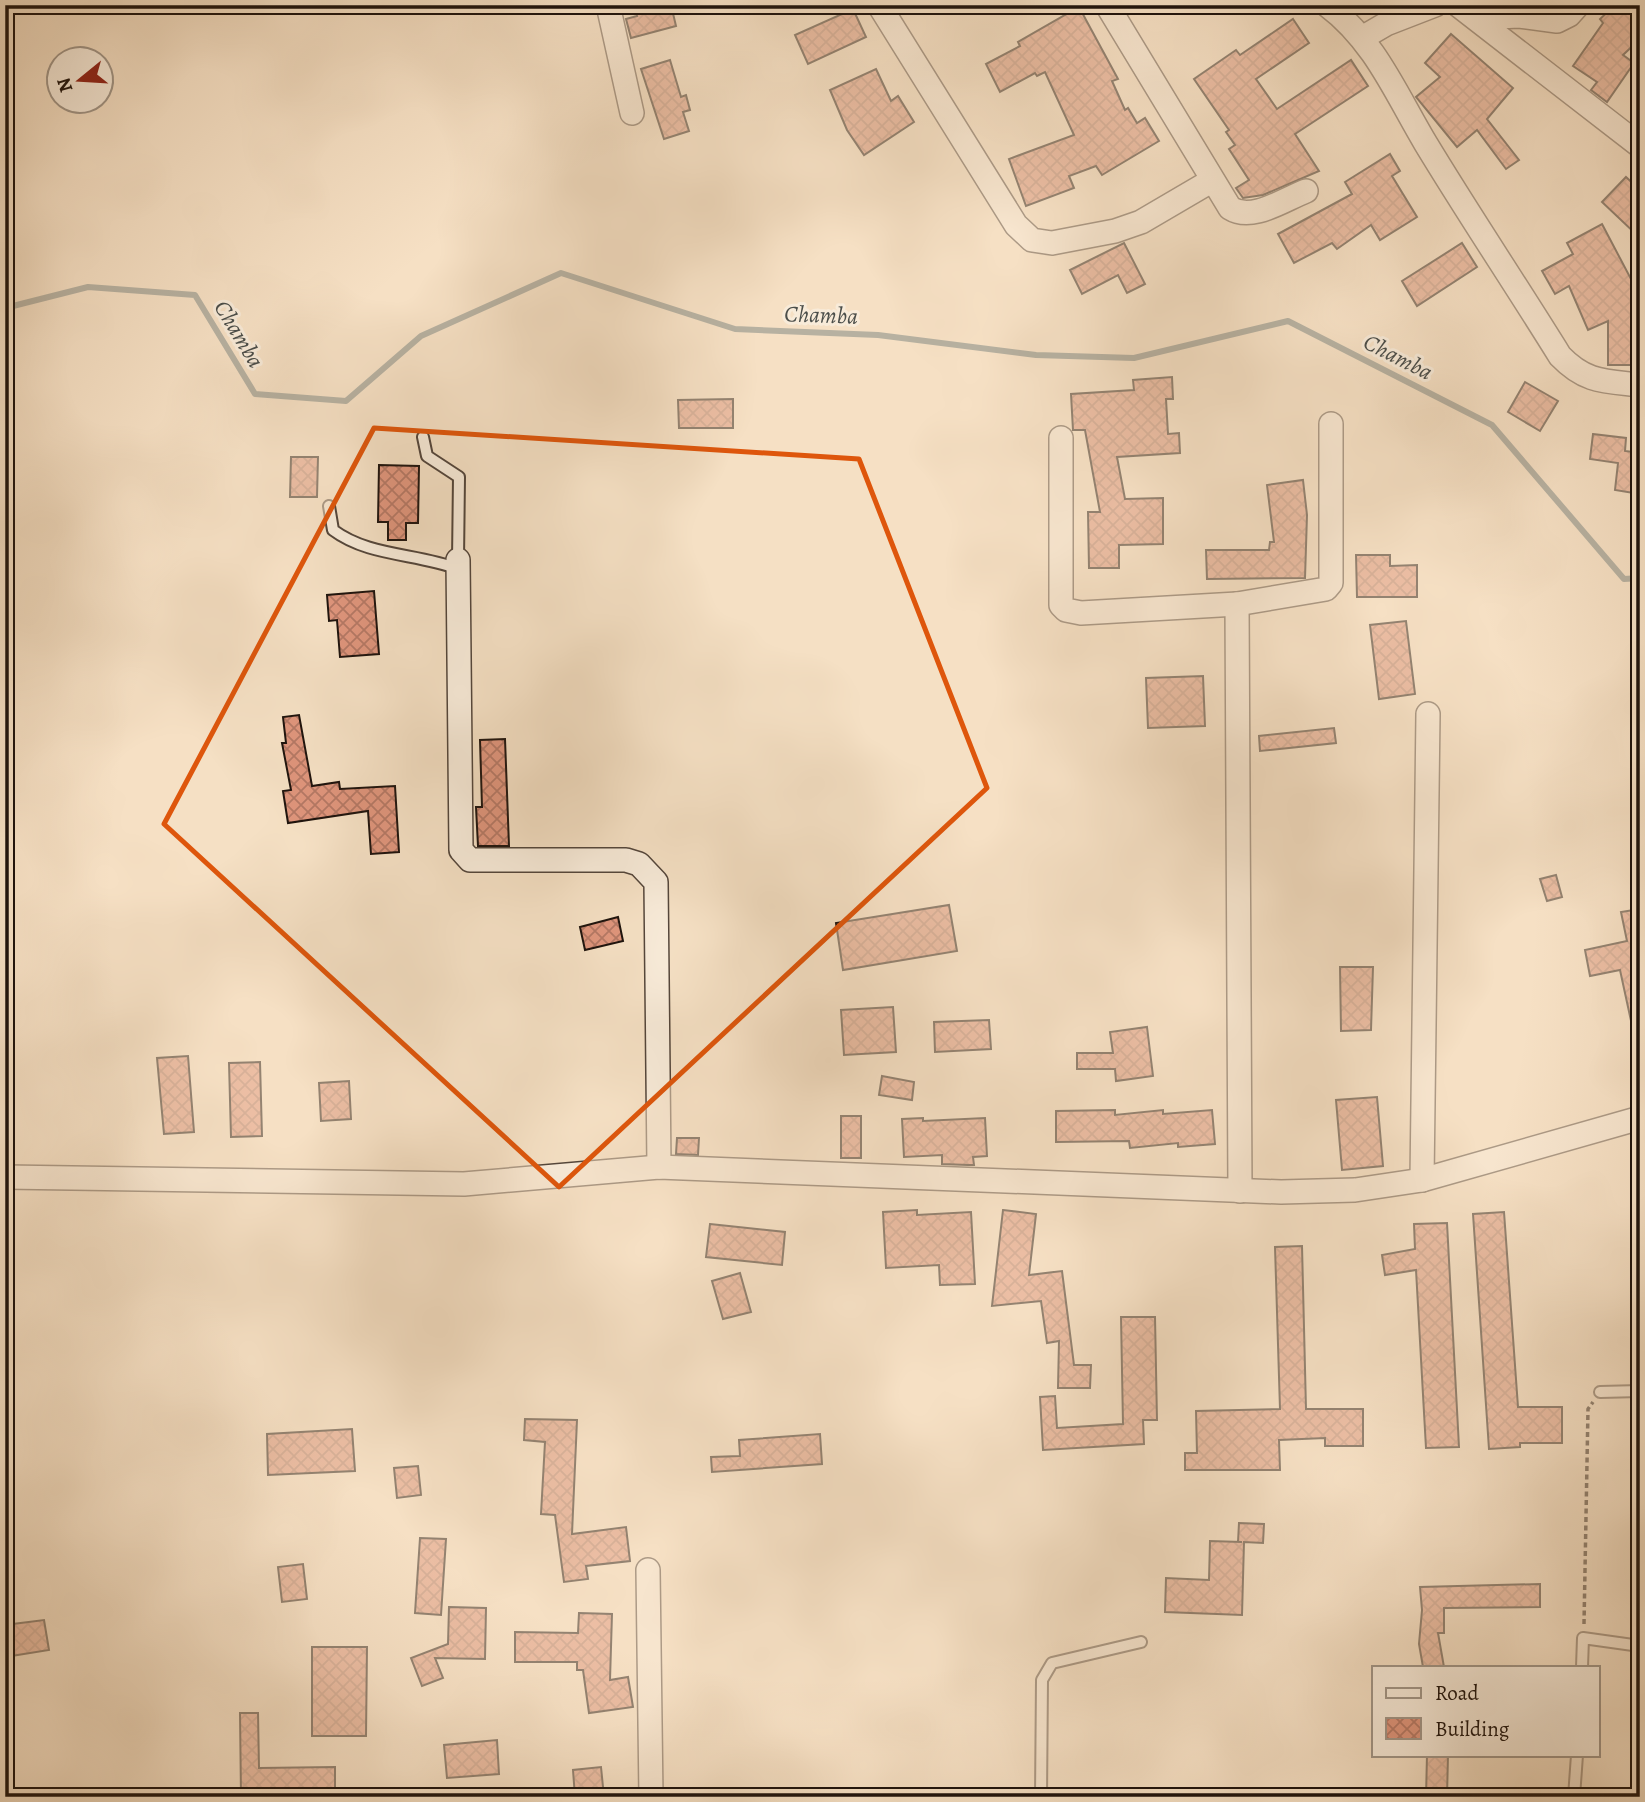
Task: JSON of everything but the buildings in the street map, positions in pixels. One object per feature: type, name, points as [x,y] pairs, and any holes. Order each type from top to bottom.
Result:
[{"type":"street","points":[[608,5],[632,113]]},
{"type":"street","points":[[879,5],[1016,225],[1032,240],[1052,243],[1115,231],[1140,222],[1211,181]]},
{"type":"street","points":[[1107,5],[1211,181],[1230,208],[1240,214],[1251,214],[1306,191]]},
{"type":"street","points":[[1327,5],[1362,38],[1560,356],[1576,373],[1598,380],[1640,385]]},
{"type":"street","points":[[1362,38],[1386,24],[1434,5]]},
{"type":"street","points":[[1467,11],[1557,21],[1569,15],[1578,5]]},
{"type":"street","points":[[1467,11],[1640,146]]},
{"type":"street","points":[[1061,438],[1061,605],[1066,610],[1081,613],[1237,604],[1326,589],[1331,583],[1331,424]]},
{"type":"street","points":[[458,564],[461,850],[470,860],[626,860],[639,864],[656,882],[659,1167]]},
{"type":"street","points":[[1237,604],[1240,1191]]},
{"type":"street","points":[[1422,1180],[1428,714]]},
{"type":"street","points":[[5,1177],[464,1184],[659,1167],[1240,1191],[1355,1190],[1422,1180],[1640,1118]]},
{"type":"street","points":[[648,1570],[651,1797]]},
{"type":"lane","points":[[329,506],[333,530],[348,541],[404,556],[458,564],[459,477],[427,456],[423,437]]},
{"type":"lane","points":[[1600,1392],[1640,1391]]},
{"type":"lane","points":[[1582,1666],[1583,1639],[1640,1646]]},
{"type":"lane","points":[[1041,1797],[1042,1680],[1052,1663],[1141,1642]]},
{"type":"lane","points":[[1574,1797],[1577,1756]]},
{"type":"path","points":[[1583,1639],[1588,1409],[1600,1392]]},
{"type":"highlighted area","points":[[374,428],[859,459],[987,788],[559,1187],[164,824]]},
{"type":"waterway","name":"Chamba","points":[[5,308],[88,287],[195,295],[255,394],[346,401],[421,336],[561,273],[735,329],[878,335],[1036,355],[1134,358],[1288,321],[1492,425],[1624,579],[1640,578]]}]
